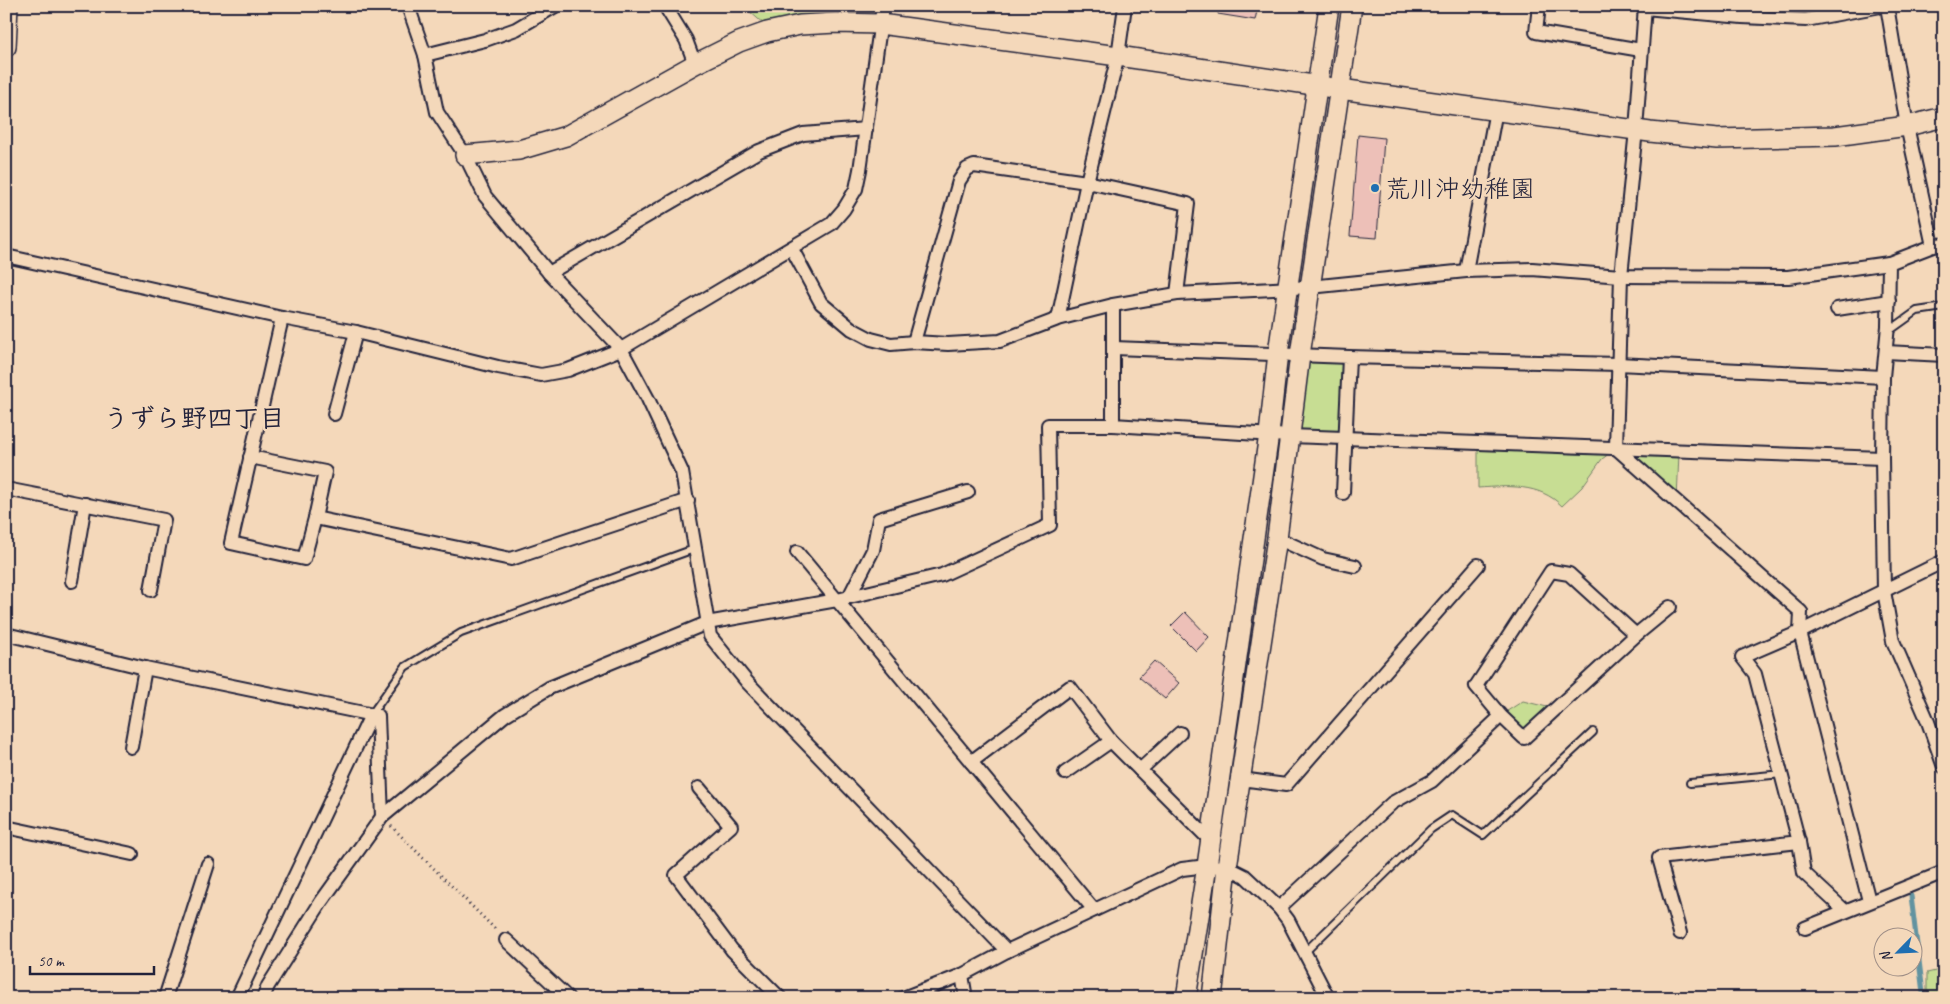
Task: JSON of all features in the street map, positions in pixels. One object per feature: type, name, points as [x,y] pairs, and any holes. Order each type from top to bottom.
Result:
[{"type":"street","points":[[6,47],[8,6]]},
{"type":"street","points":[[408,6],[425,55],[437,112],[465,155],[485,196],[549,273],[621,350],[648,399],[682,472],[710,636],[747,682],[1008,951]]},
{"type":"street","points":[[425,55],[485,40],[516,29],[539,11],[555,6]]},
{"type":"street","points":[[665,6],[686,40],[695,64]]},
{"type":"street","points":[[1058,320],[1087,182],[1118,56],[1125,6]]},
{"type":"street","points":[[1186,998],[1207,866],[1269,434],[1287,289],[1329,6]]},
{"type":"street","points":[[1212,998],[1227,867],[1277,538],[1300,355],[1352,6]]},
{"type":"street","points":[[1539,6],[1536,32],[1641,50]]},
{"type":"street","points":[[1869,901],[1800,632],[1801,612],[1616,448],[1621,276],[1636,130],[1645,7],[1742,12],[1806,20],[1881,6]]},
{"type":"street","points":[[792,248],[821,303],[852,330],[871,339],[891,344],[914,342],[948,344],[1000,341],[1058,320],[1113,305],[1177,294],[1287,289],[1466,271],[1532,269],[1621,276],[1788,277],[1889,263],[1938,245],[1907,126],[1886,6]]},
{"type":"street","points":[[465,155],[518,150],[566,136],[695,64],[739,42],[767,32],[800,25],[881,15],[1118,56],[1340,90],[1636,130],[1717,139],[1835,136],[1907,126],[1944,118]]},
{"type":"street","points":[[6,256],[282,318],[356,332],[498,367],[541,375],[568,370],[621,350],[831,224],[844,209],[856,189],[881,15]]},
{"type":"street","points":[[1466,271],[1496,110]]},
{"type":"street","points":[[549,273],[759,151],[803,134],[866,129]]},
{"type":"street","points":[[914,342],[959,181],[967,168],[974,166],[1087,182],[1188,204],[1177,294]]},
{"type":"street","points":[[1889,263],[1888,331],[1883,377],[1884,591],[1893,640],[1944,767]]},
{"type":"street","points":[[1837,309],[1889,301]]},
{"type":"street","points":[[1113,305],[1113,425]]},
{"type":"street","points":[[250,457],[325,472],[304,559],[231,543],[250,457],[282,318]]},
{"type":"street","points":[[334,414],[356,332]]},
{"type":"street","points":[[1114,348],[1349,357],[1618,364],[1883,377]]},
{"type":"street","points":[[1886,352],[1944,355]]},
{"type":"street","points":[[1343,493],[1349,357]]},
{"type":"street","points":[[263,998],[268,986],[321,902],[382,817],[505,715],[542,693],[708,623],[843,599],[942,575],[1050,525],[1048,425],[1113,425],[1290,436],[1882,458]]},
{"type":"street","points":[[6,488],[164,520],[151,590]]},
{"type":"street","points":[[843,599],[873,550],[879,520],[968,492]]},
{"type":"street","points":[[315,518],[511,559],[688,500]]},
{"type":"street","points":[[72,581],[85,504]]},
{"type":"street","points":[[1277,538],[1323,559],[1355,566]]},
{"type":"street","points":[[797,552],[843,599],[972,762],[1094,910]]},
{"type":"street","points":[[1845,911],[1804,873],[1782,774],[1755,674],[1742,657],[1800,632],[1944,561]]},
{"type":"street","points":[[1240,779],[1286,785],[1478,565]]},
{"type":"street","points":[[1636,635],[1568,574],[1551,571],[1476,686],[1501,716],[1524,738],[1636,635],[1670,607]]},
{"type":"street","points":[[6,634],[145,668],[378,716],[382,817]]},
{"type":"street","points":[[131,747],[145,668]]},
{"type":"street","points":[[972,762],[1070,687],[1111,741],[1210,840]]},
{"type":"street","points":[[237,998],[371,715]]},
{"type":"street","points":[[1279,908],[1392,802],[1432,781],[1501,716]]},
{"type":"street","points":[[1140,770],[1180,734]]},
{"type":"street","points":[[1065,773],[1111,741]]},
{"type":"street","points":[[699,788],[731,826],[676,875],[732,950],[780,998]]},
{"type":"street","points":[[6,827],[132,854]]},
{"type":"street","points":[[1680,933],[1659,858],[1798,842]]},
{"type":"street","points":[[165,998],[208,864]]},
{"type":"street","points":[[903,998],[962,975],[1008,951],[1182,869],[1207,866],[1227,867],[1245,876],[1279,908],[1306,952],[1328,998]]},
{"type":"street","points":[[1805,928],[1944,872]]},
{"type":"street","points":[[506,940],[568,998]]},
{"type":"street","points":[[962,975],[966,998]]},
{"type":"lane","points":[[1888,331],[1917,311],[1944,307]]},
{"type":"lane","points":[[371,715],[405,667],[461,633],[694,549]]},
{"type":"lane","points":[[1306,952],[1431,829],[1452,815],[1483,835],[1593,732]]},
{"type":"lane","points":[[1690,783],[1782,774]]},
{"type":"path","points":[[382,817],[506,940]]},
{"type":"green space","points":[[747,6],[840,6],[837,16],[765,25],[749,11]]},
{"type":"green space","points":[[1302,359],[1346,360],[1342,434],[1294,432]]},
{"type":"green space","points":[[1478,445],[1613,451],[1602,459],[1582,487],[1562,506],[1543,493],[1533,490],[1512,487],[1478,488]]},
{"type":"green space","points":[[1622,451],[1679,453],[1677,500]]},
{"type":"green space","points":[[1523,701],[1551,708],[1525,731],[1504,713]]},
{"type":"green space","points":[[1944,969],[1944,998],[1936,998],[1927,991],[1927,973]]},
{"type":"building","points":[[1218,6],[1258,6],[1255,20],[1218,14]]},
{"type":"building","points":[[1358,135],[1384,138],[1377,238],[1350,236]]},
{"type":"building","points":[[1185,612],[1209,637],[1196,651],[1171,626]]},
{"type":"building","points":[[1154,661],[1179,683],[1165,699],[1139,677]]},
{"type":"waterway","points":[[1911,896],[1923,993],[1929,998]]},
{"type":"place","name":"荒川沖幼稚園","points":[[1375,188]]},
{"type":"district","name":"うずら野四丁目","points":[[194,418]]}]
